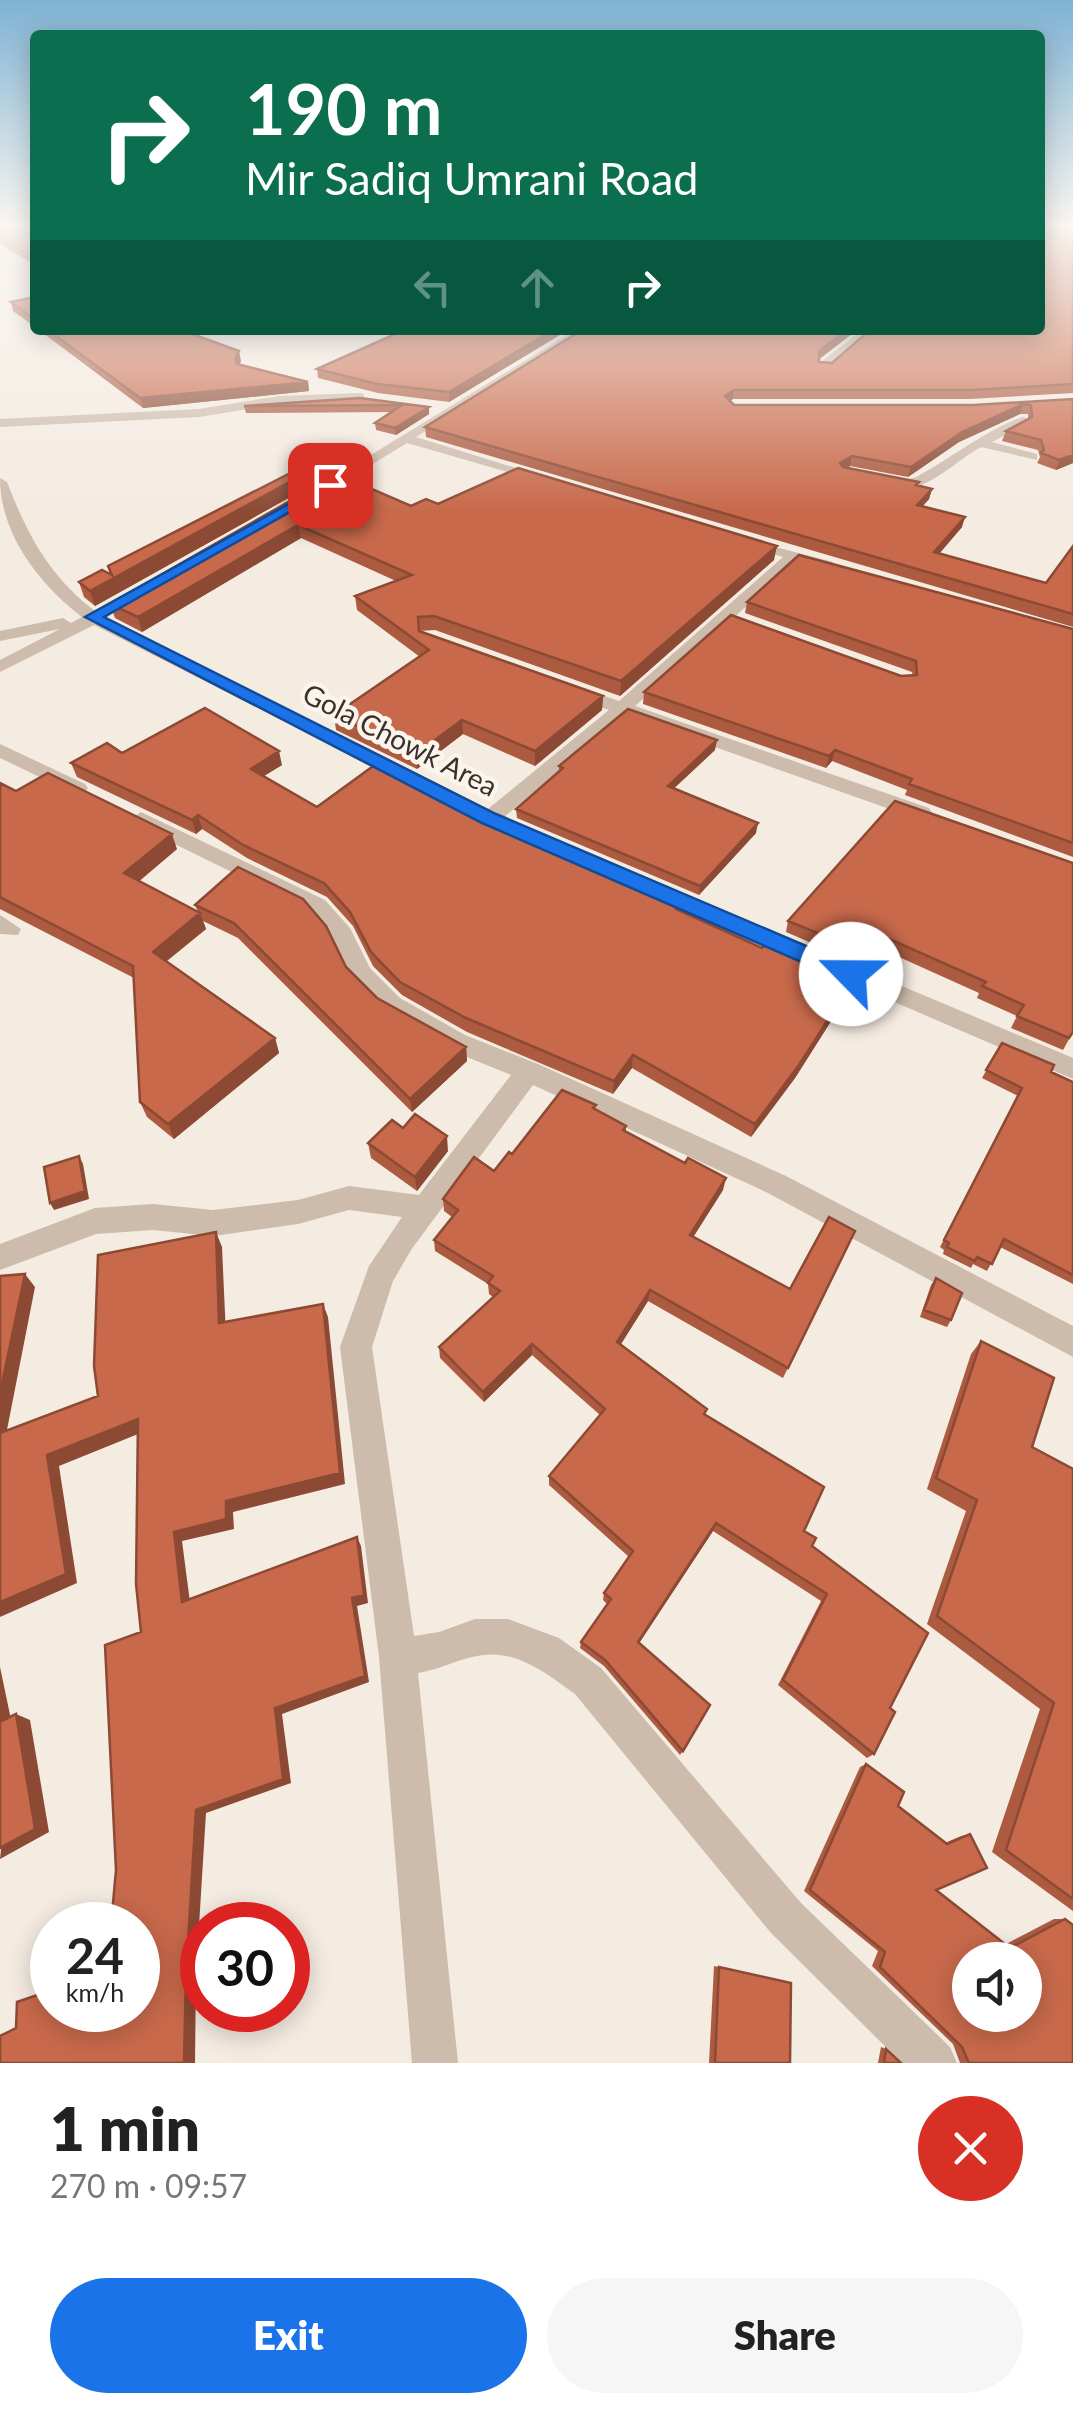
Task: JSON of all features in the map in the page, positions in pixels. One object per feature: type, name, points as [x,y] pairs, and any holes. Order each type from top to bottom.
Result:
[{"type":"street","points":[[296,504],[575,335]]},
{"type":"street","points":[[824,366],[863,335]]},
{"type":"street","points":[[302,382],[377,401]]},
{"type":"street","points":[[0,423],[199,413],[279,400],[360,397]]},
{"type":"street","points":[[429,406],[452,410]]},
{"type":"street","points":[[867,478],[911,486],[980,442],[1022,421]]},
{"type":"street","points":[[404,438],[553,484]]},
{"type":"street","points":[[980,442],[1032,457]]},
{"type":"street","name":"Gola Chowk Area","points":[[0,482],[36,564],[58,593],[489,819],[525,834]]},
{"type":"street","points":[[738,539],[849,571]]},
{"type":"street","points":[[489,819],[735,619],[794,556]]},
{"type":"street","points":[[0,666],[125,601]]},
{"type":"street","points":[[0,636],[100,614]]},
{"type":"street","points":[[551,683],[941,820]]},
{"type":"street","points":[[0,750],[318,906],[342,934],[360,973],[391,1004],[456,1042],[529,1071],[776,1184],[1073,1342]]},
{"type":"street","points":[[634,881],[1073,1069]]},
{"type":"street","points":[[435,2063],[398,1657],[356,1347],[380,1276],[424,1208],[529,1071]]},
{"type":"street","points":[[0,1256],[95,1221],[152,1217],[213,1223],[298,1212],[350,1198],[424,1208]]},
{"type":"street","points":[[398,1657],[439,1650],[474,1638],[508,1637],[546,1651],[588,1681],[786,1918],[934,2063]]},
{"type":"building","points":[[1045,319],[1073,319],[1073,384],[973,390],[734,390],[725,396],[734,405],[973,405],[1073,399],[1073,455],[1059,460],[1041,453],[1041,440],[1006,431],[1032,417],[1031,405],[1023,404],[962,432],[911,467],[852,456],[840,463],[843,467],[919,482],[916,485],[932,489],[917,505],[965,517],[934,552],[1046,583],[1073,546],[1073,614],[425,427],[574,335],[840,335],[819,351],[819,362],[832,363],[864,335],[1045,335]]},
{"type":"building","points":[[55,335],[195,335],[239,351],[237,364],[308,382],[140,398]]},
{"type":"building","points":[[393,335],[545,335],[449,392],[377,384],[317,369]]},
{"type":"building","points":[[360,398],[429,407],[395,428],[375,423],[402,405],[244,406]]},
{"type":"building","points":[[308,464],[317,467],[90,591],[79,582],[102,570],[112,575],[108,566]]},
{"type":"building","points":[[518,468],[777,546],[621,681],[434,616],[418,617],[419,631],[603,696],[535,751],[462,720],[416,754],[334,715],[429,650],[355,596],[412,575],[298,525],[138,617],[110,604],[337,474],[411,506],[426,499],[438,504]]},
{"type":"building","points":[[799,555],[1073,629],[1073,843],[909,784],[912,779],[835,750],[829,756],[644,692],[731,615],[901,676],[917,675],[916,661],[747,602]]},
{"type":"building","points":[[205,708],[279,751],[251,769],[317,807],[376,764],[480,814],[683,900],[676,909],[762,948],[772,938],[857,974],[799,1065],[755,1124],[633,1055],[614,1081],[466,1018],[400,982],[371,952],[350,912],[324,883],[243,845],[198,815],[192,820],[71,763],[107,743],[122,753]]},
{"type":"building","points":[[628,709],[717,740],[668,786],[758,823],[700,886],[516,809],[563,768],[559,766]]},
{"type":"building","points":[[48,773],[172,834],[124,873],[200,913],[153,952],[275,1038],[168,1124],[140,1102],[133,966],[0,897],[0,783],[16,791]]},
{"type":"building","points":[[895,801],[1073,863],[1073,1032],[1069,1038],[1017,1016],[1024,1005],[982,986],[986,982],[883,936],[871,955],[788,921]]},
{"type":"building","points":[[238,867],[303,899],[326,926],[346,967],[377,998],[466,1047],[410,1099],[234,923],[195,905]]},
{"type":"building","points":[[1002,1043],[1054,1065],[1051,1072],[1073,1082],[1073,1275],[1004,1239],[992,1264],[977,1257],[975,1261],[947,1247],[949,1243],[944,1240],[1022,1088],[986,1070]]},
{"type":"building","points":[[562,1090],[596,1105],[593,1108],[626,1126],[623,1130],[685,1163],[688,1158],[726,1178],[690,1235],[790,1289],[829,1217],[855,1231],[788,1368],[650,1290],[617,1342],[707,1409],[704,1414],[824,1487],[804,1531],[816,1538],[812,1546],[928,1633],[890,1708],[895,1712],[874,1754],[783,1680],[827,1594],[716,1523],[638,1642],[710,1705],[683,1751],[605,1660],[581,1642],[611,1599],[604,1593],[633,1551],[549,1476],[605,1409],[532,1344],[483,1392],[439,1347],[500,1291],[488,1283],[493,1276],[434,1240],[458,1210],[443,1199],[474,1157],[494,1171]]},
{"type":"building","points":[[415,1114],[447,1136],[415,1177],[368,1143],[392,1120],[403,1128]]},
{"type":"building","points":[[79,1156],[85,1191],[50,1203],[44,1167]]},
{"type":"building","points":[[216,1232],[219,1323],[323,1304],[340,1473],[226,1501],[226,1519],[174,1532],[182,1602],[357,1537],[364,1595],[352,1598],[365,1676],[275,1708],[283,1779],[196,1810],[190,1902],[180,1902],[180,2032],[185,2032],[184,2063],[0,2063],[0,2036],[16,2028],[17,2002],[30,1998],[30,2032],[160,2032],[160,1902],[113,1902],[116,1870],[105,1645],[141,1632],[136,1584],[138,1419],[47,1455],[66,1574],[0,1602],[0,1433],[98,1396],[94,1366],[98,1255]]},
{"type":"building","points":[[25,1274],[0,1393],[0,1276]]},
{"type":"building","points":[[936,1278],[962,1293],[951,1320],[924,1310]]},
{"type":"building","points":[[981,1341],[1054,1378],[1032,1447],[1073,1469],[1073,1899],[1006,1850],[1054,1703],[937,1616],[977,1500],[936,1478]]},
{"type":"building","points":[[16,1714],[35,1829],[0,1848],[0,1722]]},
{"type":"building","points":[[866,1764],[904,1792],[898,1806],[947,1844],[970,1834],[987,1868],[936,1890],[1002,1942],[952,1942],[952,2032],[1042,2032],[1042,1942],[1021,1942],[1065,1919],[1073,1925],[1073,2063],[969,2063],[962,2047],[880,1967],[885,1952],[810,1890]]},
{"type":"building","points":[[719,1967],[791,1983],[790,2063],[715,2063]]},
{"type":"building","points":[[886,2049],[901,2063],[884,2063]]},
{"type":"route","points":[[330,485],[92,617],[489,819],[851,974]]}]
